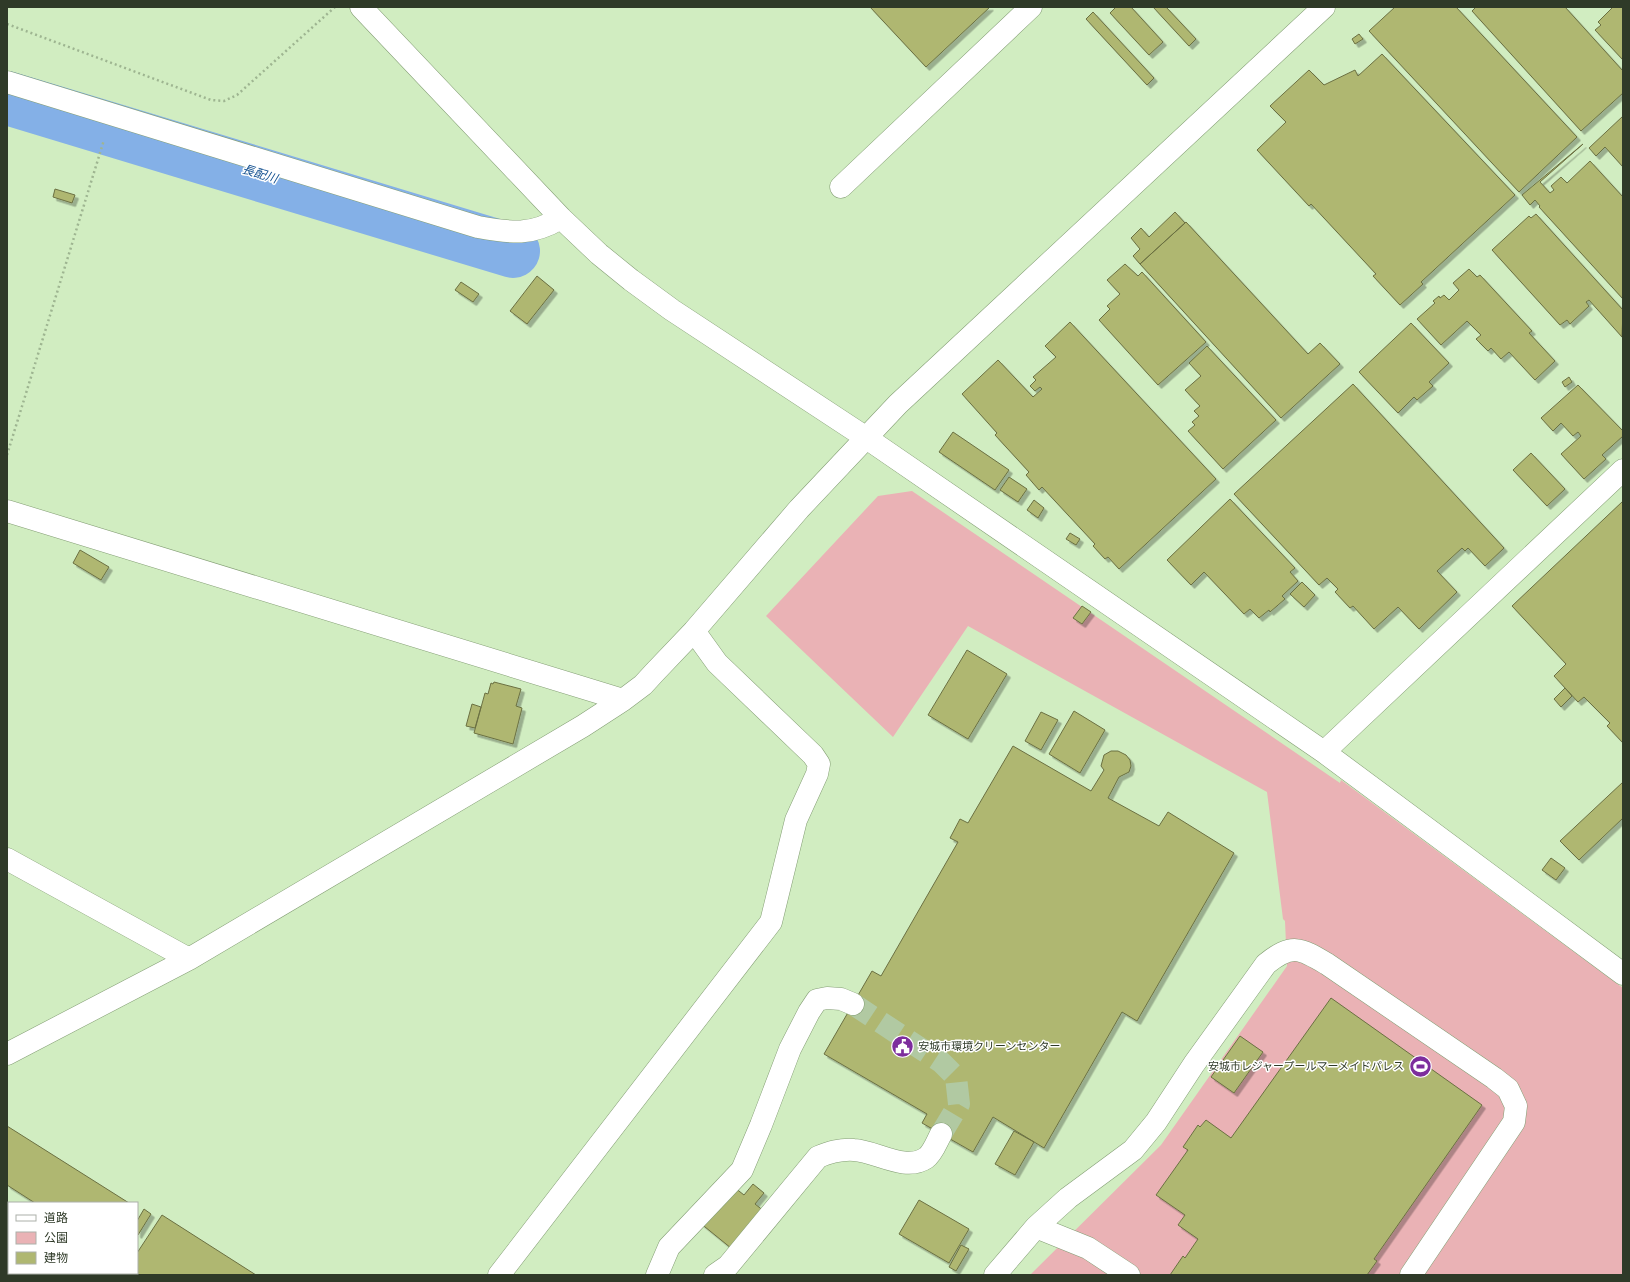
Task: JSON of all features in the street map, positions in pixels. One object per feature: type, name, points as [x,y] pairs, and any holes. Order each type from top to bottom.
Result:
[{"type":"street","points":[[361,7],[561,218],[599,254],[654,297],[865,437],[1324,752],[1623,974]]},
{"type":"street","points":[[841,187],[1031,7]]},
{"type":"street","points":[[7,1054],[189,959],[583,726],[643,685],[694,631],[865,437],[898,404],[1324,7]]},
{"type":"street","points":[[7,82],[478,227],[509,233],[532,231],[548,226],[561,218]]},
{"type":"street","points":[[1324,752],[1623,470]]},
{"type":"street","points":[[7,511],[623,700]]},
{"type":"street","points":[[498,1275],[771,922],[796,820],[817,774],[819,764],[813,755],[717,664],[694,631]]},
{"type":"street","points":[[7,859],[189,959]]},
{"type":"street","points":[[995,1275],[1036,1227],[1068,1198],[1133,1150],[1156,1122],[1194,1064],[1266,964],[1279,954],[1292,950],[1306,952],[1327,964],[1494,1078],[1508,1089],[1516,1106],[1514,1122],[1411,1275]]},
{"type":"street","points":[[656,1275],[669,1247],[742,1170],[790,1049],[809,1012],[817,1000],[827,998],[841,999],[853,1004]]},
{"type":"street","points":[[715,1275],[728,1266],[818,1157],[836,1150],[856,1150],[900,1161],[917,1162],[928,1157],[941,1134]]},
{"type":"street","points":[[1036,1227],[1088,1248],[1129,1275]]},
{"type":"path","points":[[7,24],[211,100],[224,101],[238,95],[335,7]]},
{"type":"path","points":[[7,455],[103,142]]},
{"type":"green space","name":"安城市レジャープールマーメイドパレス","points":[[912,491],[1340,783],[1341,780],[1623,988],[1623,1275],[1030,1275],[1161,1145],[1287,966],[1285,921],[1283,919],[1267,792],[968,626],[893,737],[766,616],[878,496]]},
{"type":"building","points":[[870,7],[990,7],[926,67]]},
{"type":"building","points":[[1116,7],[1131,7],[1163,42],[1149,55],[1110,13]]},
{"type":"building","points":[[1153,7],[1166,7],[1196,39],[1189,46]]},
{"type":"building","points":[[1395,7],[1456,7],[1577,137],[1519,192],[1369,31]]},
{"type":"building","points":[[1476,7],[1565,7],[1623,71],[1623,93],[1581,131],[1472,11]]},
{"type":"building","points":[[1613,7],[1623,7],[1623,60],[1595,30],[1601,25],[1598,22]]},
{"type":"building","points":[[1093,12],[1154,78],[1147,85],[1086,19]]},
{"type":"building","points":[[1359,34],[1363,39],[1355,44],[1352,39]]},
{"type":"building","points":[[1382,54],[1515,195],[1421,282],[1423,284],[1400,305],[1373,276],[1376,274],[1311,204],[1309,206],[1257,150],[1286,122],[1270,106],[1309,70],[1324,85],[1355,70],[1358,76]]},
{"type":"building","points":[[1623,116],[1623,167],[1605,147],[1596,156],[1589,148]]},
{"type":"building","points":[[1583,144],[1540,182],[1550,193],[1554,190],[1551,186],[1561,177],[1567,183],[1590,161],[1623,197],[1623,299],[1539,207],[1540,206],[1535,200],[1530,205],[1522,195]]},
{"type":"building","points":[[55,189],[75,195],[72,203],[53,197]]},
{"type":"building","points":[[1175,212],[1185,223],[1140,264],[1133,256],[1140,249],[1131,238],[1141,228],[1149,237]]},
{"type":"building","points":[[1536,214],[1623,310],[1622,337],[1589,300],[1586,302],[1589,306],[1570,324],[1567,320],[1560,325],[1492,250],[1529,216],[1531,218]]},
{"type":"building","points":[[1186,222],[1308,354],[1320,343],[1340,364],[1281,418],[1140,264]]},
{"type":"building","points":[[1125,264],[1138,276],[1142,272],[1206,342],[1158,385],[1099,320],[1110,309],[1107,306],[1120,294],[1107,280]]},
{"type":"building","points":[[1469,269],[1477,277],[1480,275],[1532,331],[1529,333],[1555,361],[1535,380],[1509,352],[1501,359],[1491,348],[1488,351],[1476,339],[1481,335],[1467,321],[1441,345],[1417,319],[1435,303],[1433,301],[1439,296],[1440,298],[1444,295],[1449,300],[1459,290],[1453,283]]},
{"type":"building","points":[[537,276],[554,290],[527,324],[510,311]]},
{"type":"building","points":[[461,282],[479,294],[473,302],[455,290]]},
{"type":"building","points":[[1070,322],[1216,479],[1119,569],[1108,557],[1105,559],[1093,546],[1095,544],[1042,487],[1039,490],[1026,475],[1029,472],[995,435],[997,433],[962,394],[998,360],[1033,397],[1042,389],[1040,387],[1035,391],[1030,386],[1036,380],[1033,377],[1056,357],[1045,346]]},
{"type":"building","points":[[1411,323],[1449,363],[1429,382],[1433,386],[1417,400],[1414,397],[1398,413],[1359,372]]},
{"type":"building","points":[[1207,346],[1276,420],[1223,469],[1188,431],[1195,425],[1192,422],[1199,416],[1194,411],[1200,406],[1185,390],[1201,376],[1189,363]]},
{"type":"building","points":[[1569,377],[1572,382],[1565,387],[1562,382]]},
{"type":"building","points":[[1353,384],[1504,548],[1485,566],[1468,548],[1465,551],[1462,548],[1437,571],[1457,592],[1419,629],[1398,607],[1374,629],[1353,606],[1350,608],[1335,592],[1338,589],[1327,578],[1319,585],[1234,494]]},
{"type":"building","points":[[1578,385],[1623,431],[1623,436],[1602,455],[1606,459],[1584,479],[1561,454],[1581,436],[1578,432],[1573,436],[1561,423],[1553,431],[1541,418]]},
{"type":"building","points":[[953,432],[1009,470],[995,490],[939,452]]},
{"type":"building","points":[[1531,453],[1565,489],[1547,506],[1513,470]]},
{"type":"building","points":[[1009,477],[1027,489],[1018,502],[1000,490]]},
{"type":"building","points":[[1230,499],[1295,568],[1290,572],[1298,581],[1282,596],[1285,599],[1270,612],[1269,610],[1259,618],[1250,609],[1244,614],[1204,572],[1191,585],[1167,560]]},
{"type":"building","points":[[1034,500],[1044,508],[1038,518],[1027,510]]},
{"type":"building","points":[[1623,501],[1623,743],[1607,726],[1610,723],[1584,697],[1578,702],[1554,676],[1566,664],[1512,606]]},
{"type":"building","points":[[1070,533],[1080,539],[1076,545],[1066,539]]},
{"type":"building","points":[[80,550],[109,567],[101,580],[73,563]]},
{"type":"building","points":[[1302,582],[1315,595],[1304,607],[1290,594]]},
{"type":"building","points":[[1082,606],[1091,612],[1082,624],[1073,618]]},
{"type":"building","points":[[967,650],[1007,674],[968,739],[928,715]]},
{"type":"building","points":[[494,682],[521,689],[516,706],[522,708],[513,744],[474,733],[485,693],[488,694],[491,683],[493,684]]},
{"type":"building","points":[[1565,688],[1572,696],[1561,707],[1554,699]]},
{"type":"building","points":[[472,704],[481,707],[475,728],[466,726]]},
{"type":"building","points":[[1074,711],[1105,730],[1080,773],[1049,754]]},
{"type":"building","points":[[1041,712],[1058,720],[1041,750],[1025,741]]},
{"type":"building","points":[[1013,746],[1091,791],[1104,770],[1101,766],[1104,755],[1111,751],[1118,751],[1126,755],[1130,760],[1131,766],[1129,772],[1119,777],[1108,798],[1159,826],[1168,812],[1234,853],[1137,1021],[1122,1012],[1044,1148],[993,1117],[973,1152],[922,1123],[927,1114],[824,1054],[872,971],[881,976],[958,842],[950,838],[960,819],[968,823]]},
{"type":"building","points":[[1623,782],[1623,818],[1579,860],[1560,841]]},
{"type":"building","points":[[1551,858],[1565,868],[1556,880],[1542,870]]},
{"type":"building","points":[[1331,998],[1482,1105],[1374,1259],[1377,1261],[1367,1275],[1170,1275],[1183,1256],[1185,1258],[1198,1239],[1178,1225],[1185,1215],[1156,1195],[1188,1150],[1183,1147],[1198,1125],[1200,1127],[1206,1120],[1231,1138]]},
{"type":"building","points":[[1240,1036],[1263,1052],[1234,1093],[1211,1077]]},
{"type":"building","points":[[7,1126],[127,1202],[33,1202],[7,1185]]},
{"type":"building","points":[[1014,1131],[1034,1142],[1015,1175],[995,1164]]},
{"type":"building","points":[[725,1180],[744,1195],[753,1184],[764,1193],[755,1204],[774,1219],[742,1257],[694,1218]]},
{"type":"building","points":[[919,1200],[969,1229],[949,1263],[899,1234]]},
{"type":"building","points":[[144,1209],[151,1214],[138,1235],[138,1219]]},
{"type":"building","points":[[162,1215],[256,1275],[129,1275],[128,1274],[138,1274],[138,1251]]},
{"type":"building","points":[[961,1245],[969,1249],[956,1271],[949,1267]]},
{"type":"waterway","name":"長配川","points":[[7,98],[513,251]]},
{"type":"tunnel","points":[[853,1004],[941,1062],[956,1077],[959,1104],[941,1134]]},
{"type":"place","name":"安城市環境クリーンセンター","points":[[902,1046]]},
{"type":"place","name":"安城市レジャープールマーメイドパレス","points":[[1420,1066]]}]
